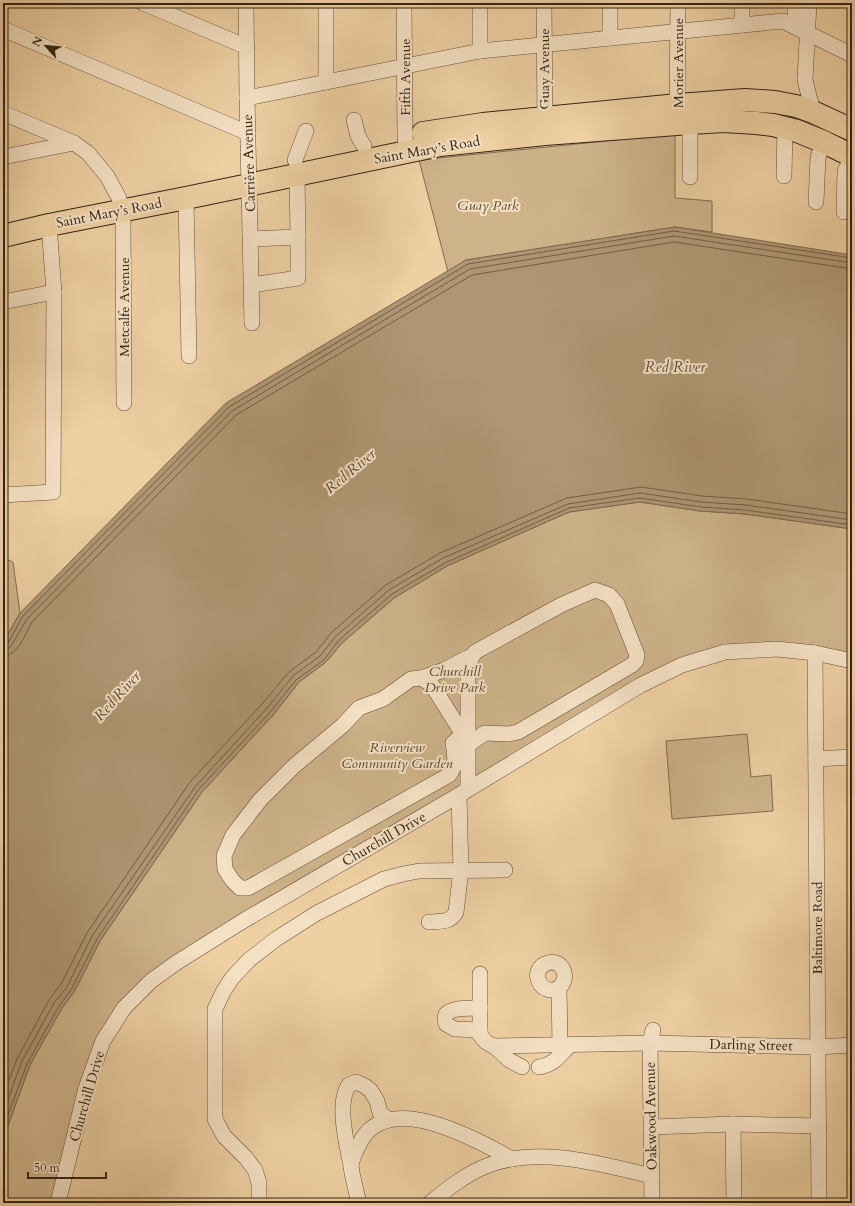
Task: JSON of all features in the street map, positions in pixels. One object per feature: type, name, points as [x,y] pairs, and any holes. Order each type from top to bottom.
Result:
[{"type":"highway","name":"Saint Mary’s Road","points":[[682,117],[745,100],[788,105],[813,112],[852,130]]},
{"type":"highway","name":"Saint Mary’s Road","points":[[296,168],[364,146],[452,143],[545,126],[682,117],[756,123],[785,128],[824,142],[852,157]]},
{"type":"highway","name":"Saint Mary’s Road","points":[[3,236],[49,225],[120,204],[406,144]]},
{"type":"highway","name":"Saint Mary’s Road","points":[[3,221],[120,204],[186,198],[249,177]]},
{"type":"street","points":[[143,3],[247,47]]},
{"type":"street","name":"Carrière Avenue","points":[[246,3],[252,323]]},
{"type":"street","points":[[326,3],[326,82]]},
{"type":"street","name":"Fifth Avenue","points":[[404,3],[406,144]]},
{"type":"street","points":[[480,3],[480,51]]},
{"type":"street","name":"Guay Avenue","points":[[544,3],[545,126]]},
{"type":"street","points":[[610,3],[610,38]]},
{"type":"street","name":"Morier Avenue","points":[[678,3],[682,117],[690,177]]},
{"type":"street","points":[[742,3],[742,25]]},
{"type":"street","points":[[795,3],[801,30],[805,80],[813,112]]},
{"type":"street","points":[[801,30],[809,3]]},
{"type":"street","points":[[247,98],[326,82],[352,82],[404,65],[480,51],[783,21],[852,55]]},
{"type":"street","points":[[3,29],[248,133]]},
{"type":"street","points":[[788,105],[805,80]]},
{"type":"street","points":[[3,113],[74,143],[88,153],[98,163],[120,204]]},
{"type":"street","points":[[354,120],[358,136],[364,146]]},
{"type":"street","points":[[784,176],[785,128]]},
{"type":"street","points":[[252,285],[298,278],[296,168],[306,131]]},
{"type":"street","points":[[816,202],[818,158],[824,142]]},
{"type":"street","points":[[3,157],[74,143]]},
{"type":"street","points":[[844,212],[845,171],[852,157]]},
{"type":"street","points":[[186,198],[189,356]]},
{"type":"street","name":"Metcalfe Avenue","points":[[120,204],[123,225],[124,403]]},
{"type":"street","points":[[3,495],[53,492],[54,292],[49,225]]},
{"type":"street","points":[[251,239],[298,237]]},
{"type":"street","points":[[3,302],[54,292]]},
{"type":"street","points":[[429,922],[445,921],[453,918],[456,912],[461,870],[466,739],[468,664],[471,658],[475,652],[561,605],[595,590],[609,595],[617,604],[637,655],[636,661],[632,665],[518,732],[509,734],[485,733],[466,739],[453,743],[455,756],[454,770],[449,775],[248,888],[240,888],[232,880],[225,869],[224,856],[233,835],[260,800],[294,766],[342,726],[359,708],[383,699],[411,680],[444,670],[468,657],[471,658]]},
{"type":"street","name":"Churchill Drive","points":[[58,1203],[86,1088],[103,1042],[124,1008],[150,981],[176,963],[236,925],[464,792],[641,685],[682,665],[725,652],[777,649],[815,653],[852,661]]},
{"type":"street","name":"Baltimore Road","points":[[815,653],[819,1203]]},
{"type":"street","points":[[421,678],[432,685],[466,739]]},
{"type":"street","points":[[816,759],[852,758]]},
{"type":"street","points":[[259,1203],[259,1183],[255,1170],[246,1158],[224,1136],[215,1119],[215,1009],[232,978],[249,960],[267,945],[317,913],[371,884],[403,874],[419,871],[505,870]]},
{"type":"street","points":[[480,974],[480,1035],[489,1045],[494,1046],[510,1060],[522,1067]]},
{"type":"street","points":[[539,1067],[551,1064],[565,1045],[559,988]]},
{"type":"street","points":[[480,1008],[453,1010],[446,1014],[445,1021],[446,1024],[454,1029],[480,1030]]},
{"type":"street","name":"Darling Street","points":[[494,1046],[565,1045],[651,1036],[818,1047],[852,1045]]},
{"type":"street","name":"Oakwood Avenue","points":[[651,1036],[652,1203]]},
{"type":"street","points":[[359,1203],[345,1138],[343,1100],[349,1085],[356,1082],[367,1087],[377,1101],[380,1113],[389,1120]]},
{"type":"street","points":[[351,1166],[355,1153],[363,1138],[378,1125],[389,1120],[404,1118],[428,1122],[474,1139],[512,1159]]},
{"type":"street","points":[[652,1127],[733,1124],[819,1126]]},
{"type":"street","points":[[733,1124],[734,1203]]},
{"type":"street","points":[[430,1203],[466,1176],[488,1165],[512,1159],[544,1157],[573,1159],[652,1176]]},
{"type":"green space","name":"Guay Park","points":[[675,134],[675,198],[712,201],[712,232],[675,227],[466,260],[448,272],[419,160]]},
{"type":"green space","name":"Churchill Drive Park","points":[[640,502],[700,511],[745,514],[852,529],[852,661],[777,649],[682,665],[176,963],[113,1024],[58,1203],[3,1203],[3,1139],[30,1065],[62,1008],[74,992],[100,941],[202,792],[274,714],[299,682],[326,662],[342,643],[394,598],[447,566],[569,512]]},
{"type":"green space","points":[[3,558],[13,562],[20,613],[3,643]]},
{"type":"green space","points":[[747,734],[751,777],[771,775],[773,811],[672,819],[666,741]]},
{"type":"water","name":"Red River","points":[[675,227],[852,255],[852,529],[745,514],[700,511],[640,502],[569,512],[447,566],[394,598],[342,643],[326,662],[299,682],[274,714],[202,792],[100,941],[74,992],[62,1008],[30,1065],[3,1139],[3,643],[20,613],[226,403],[466,260]]},
{"type":"park label","name":"Riverview Community Garden","points":[[397,756]]}]
